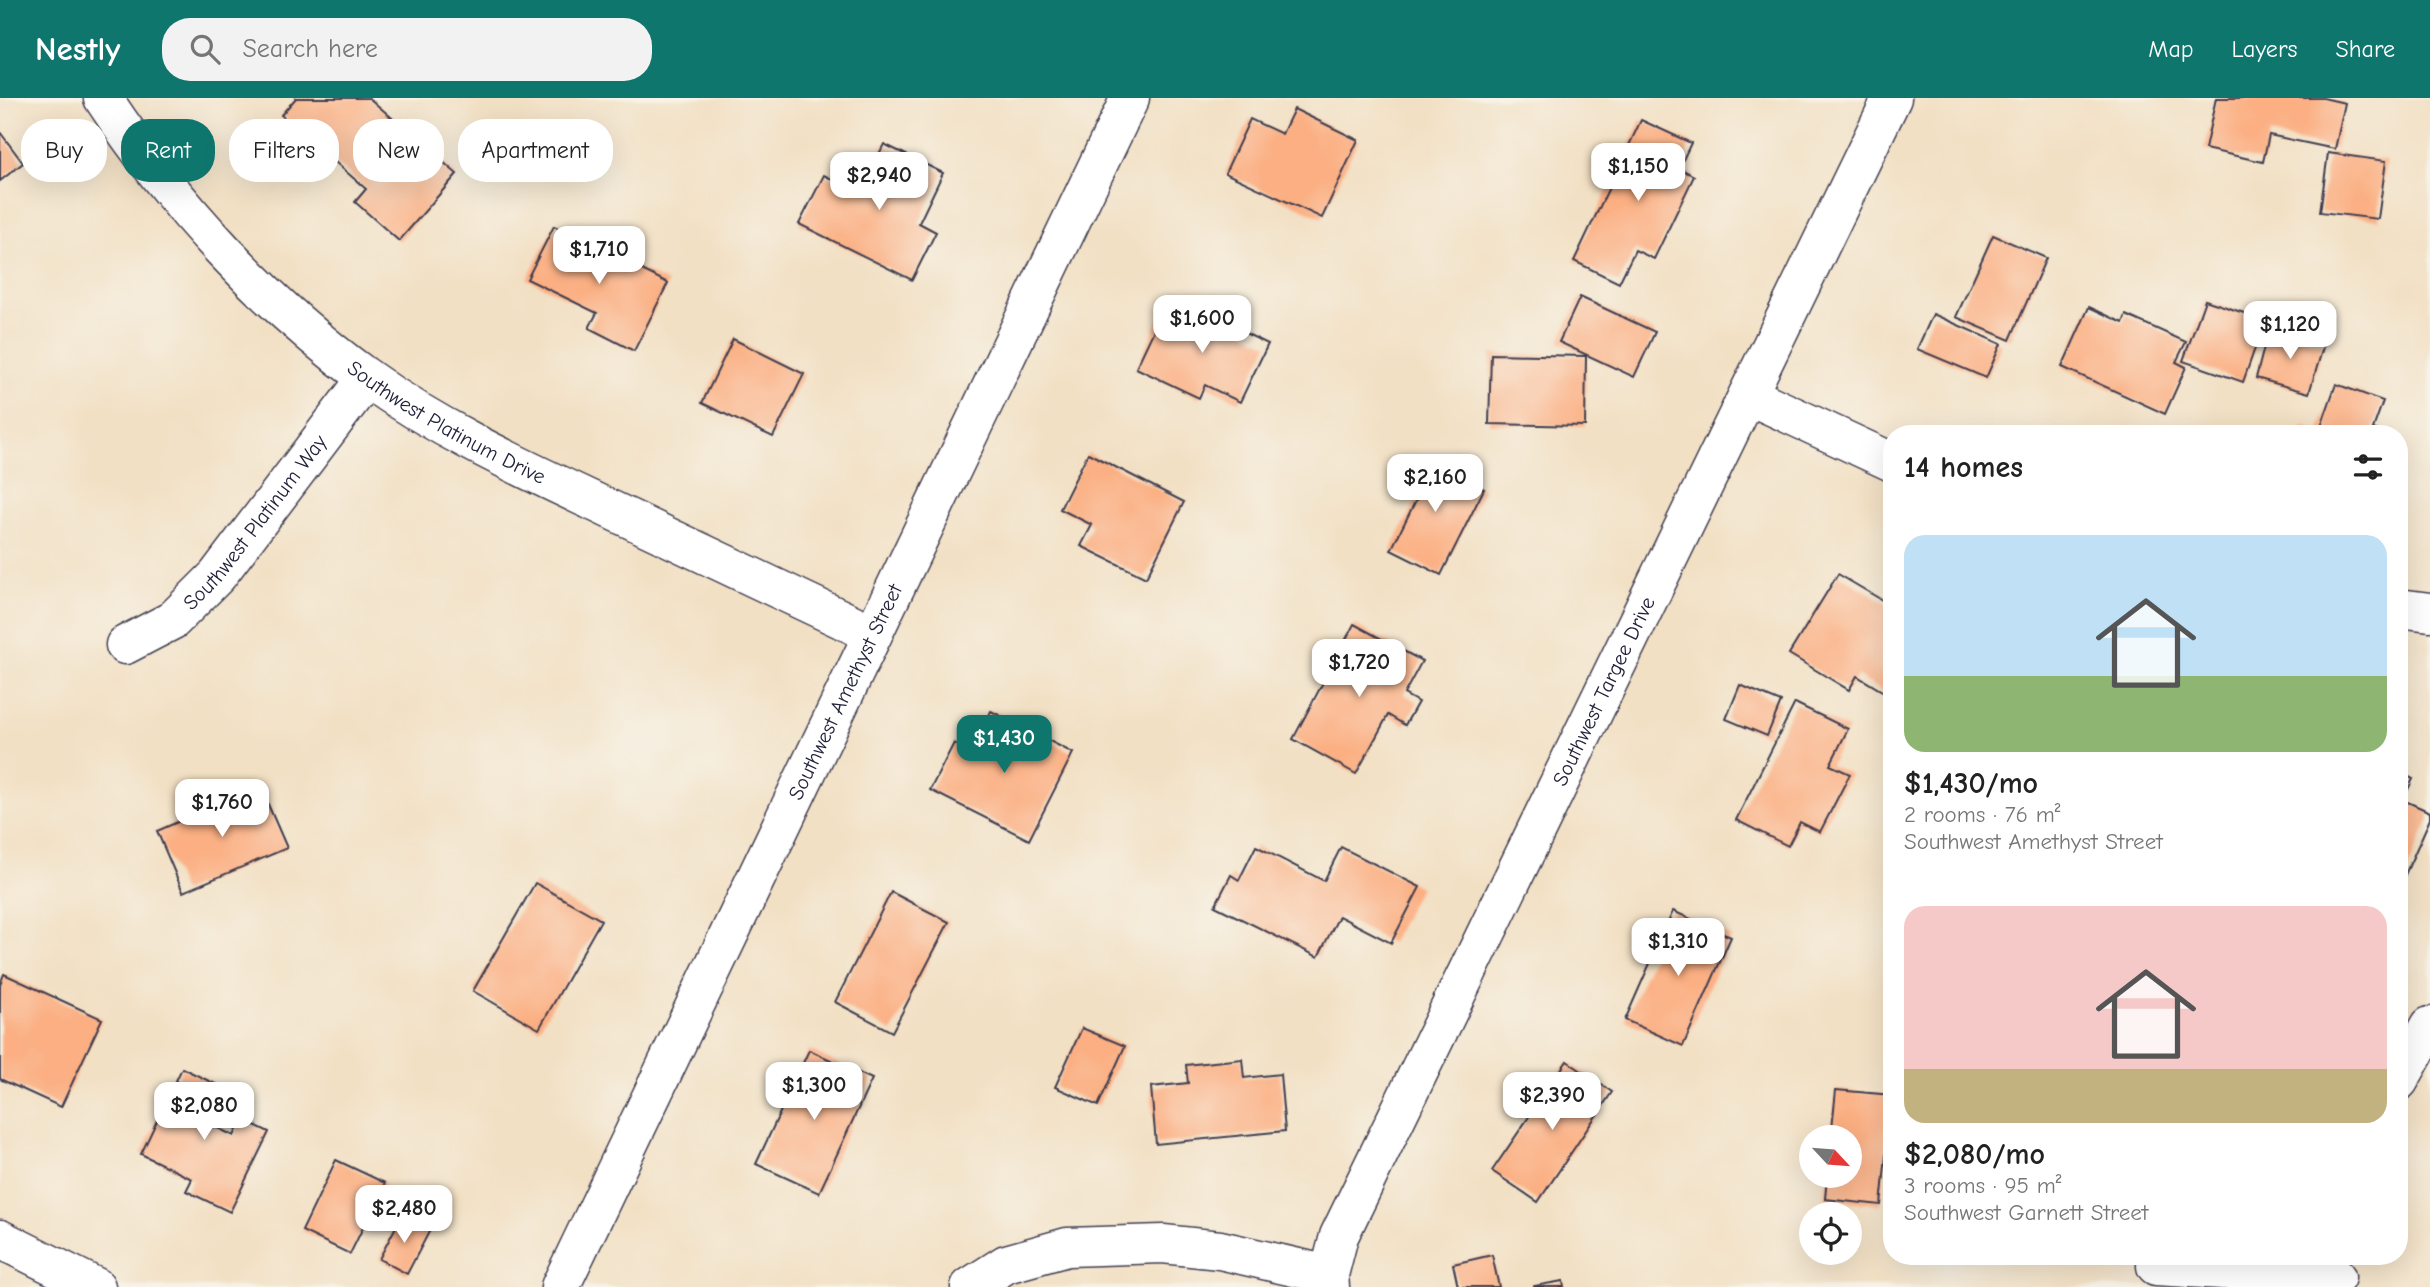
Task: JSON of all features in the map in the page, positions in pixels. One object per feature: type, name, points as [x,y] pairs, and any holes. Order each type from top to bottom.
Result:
[{"type":"street","name":"Southwest Platinum Drive","points":[[103,98],[130,140],[215,240],[288,312],[367,378],[473,444],[873,634]]},
{"type":"street","name":"Southwest Amethyst Street","points":[[560,1287],[1130,98]]},
{"type":"street","name":"Southwest Targee Drive","points":[[1329,1281],[1339,1236],[1892,98]]},
{"type":"street","name":"Southwest Platinum Way","points":[[125,645],[173,620],[218,576],[367,378]]},
{"type":"street","points":[[1748,395],[1883,458]]},
{"type":"street","points":[[2408,609],[2430,612]]},
{"type":"street","points":[[2408,1065],[2430,1026]]},
{"type":"street","points":[[0,1239],[96,1287]]},
{"type":"street","points":[[970,1287],[1006,1264],[1067,1247],[1136,1245],[1220,1250],[1329,1281]]},
{"type":"street","points":[[2156,1266],[2338,1273]]},
{"type":"building","points":[[296,98],[369,98],[393,119],[353,119],[353,178],[339,165],[339,119],[286,119],[281,115]]},
{"type":"building","points":[[2216,98],[2323,98],[2345,103],[2335,149],[2269,135],[2263,162],[2205,149]]},
{"type":"building","points":[[1294,109],[1358,140],[1322,218],[1225,173],[1250,119],[1282,134]]},
{"type":"building","points":[[1641,120],[1691,143],[1679,168],[1694,176],[1654,259],[1635,250],[1619,283],[1574,261]]},
{"type":"building","points":[[0,132],[21,160],[21,165],[0,181]]},
{"type":"building","points":[[884,144],[943,173],[919,223],[936,232],[912,280],[799,224],[824,175],[860,193]]},
{"type":"building","points":[[2328,153],[2386,161],[2378,219],[2320,212]]},
{"type":"building","points":[[444,163],[457,174],[399,241],[355,202],[366,189],[358,182],[444,182]]},
{"type":"building","points":[[554,226],[668,283],[634,351],[589,328],[597,313],[527,279]]},
{"type":"building","points":[[1993,235],[2046,258],[2010,340],[1956,317]]},
{"type":"building","points":[[1580,297],[1655,332],[1634,377],[1559,342]]},
{"type":"building","points":[[2205,300],[2265,320],[2243,382],[2183,361]]},
{"type":"building","points":[[1187,305],[1268,344],[1240,402],[1205,385],[1199,398],[1136,368],[1162,313],[1179,322]]},
{"type":"building","points":[[2089,307],[2123,323],[2126,315],[2186,342],[2176,362],[2186,367],[2165,414],[2062,367]]},
{"type":"building","points":[[1933,314],[2001,344],[1986,378],[1917,349]]},
{"type":"building","points":[[2269,328],[2324,344],[2309,393],[2256,378]]},
{"type":"building","points":[[733,339],[804,374],[773,437],[702,403]]},
{"type":"building","points":[[1491,354],[1586,356],[1585,426],[1489,424]]},
{"type":"building","points":[[2336,384],[2383,401],[2374,425],[2321,425]]},
{"type":"building","points":[[1088,453],[1184,502],[1146,578],[1081,546],[1092,525],[1060,509]]},
{"type":"building","points":[[1417,455],[1484,489],[1441,575],[1391,550],[1416,500],[1399,492]]},
{"type":"building","points":[[1838,574],[1883,601],[1883,692],[1857,676],[1849,690],[1789,654]]},
{"type":"building","points":[[1354,624],[1422,661],[1404,694],[1418,702],[1405,725],[1388,715],[1356,774],[1293,739]]},
{"type":"building","points":[[1740,685],[1781,702],[1767,736],[1726,719]]},
{"type":"building","points":[[1795,703],[1848,729],[1830,765],[1850,774],[1820,832],[1800,822],[1788,846],[1736,820]]},
{"type":"building","points":[[991,711],[1073,753],[1029,840],[930,790],[954,743],[971,752]]},
{"type":"building","points":[[2408,776],[2413,779],[2408,790]]},
{"type":"building","points":[[260,786],[287,848],[183,892],[157,831]]},
{"type":"building","points":[[2408,802],[2430,812],[2430,819],[2408,868]]},
{"type":"building","points":[[1256,846],[1324,881],[1341,847],[1420,887],[1391,943],[1339,916],[1318,957],[1215,906],[1231,875],[1239,880]]},
{"type":"building","points":[[535,883],[601,920],[539,1029],[473,991]]},
{"type":"building","points":[[891,892],[949,922],[892,1032],[835,1002]]},
{"type":"building","points":[[1673,911],[1731,937],[1683,1046],[1625,1020]]},
{"type":"building","points":[[4,974],[102,1019],[61,1107],[0,1079],[0,984]]},
{"type":"building","points":[[1082,1028],[1125,1046],[1098,1106],[1055,1087]]},
{"type":"building","points":[[809,1050],[872,1079],[819,1193],[756,1164]]},
{"type":"building","points":[[1242,1059],[1244,1078],[1280,1074],[1285,1131],[1156,1144],[1151,1087],[1188,1083],[1186,1065]]},
{"type":"building","points":[[1567,1061],[1612,1092],[1538,1202],[1492,1171]]},
{"type":"building","points":[[182,1068],[228,1090],[211,1125],[234,1136],[242,1119],[269,1132],[230,1212],[186,1191],[192,1179],[141,1154]]},
{"type":"building","points":[[1836,1090],[1883,1094],[1881,1205],[1825,1199],[1826,1188],[1862,1188],[1862,1125],[1832,1125]]},
{"type":"building","points":[[336,1160],[385,1183],[350,1254],[302,1231]]},
{"type":"building","points":[[402,1215],[430,1230],[407,1274],[379,1259]]},
{"type":"building","points":[[1492,1255],[1499,1287],[1458,1287],[1453,1264]]},
{"type":"building","points":[[1563,1281],[1564,1287],[1534,1287],[1534,1286]]}]
